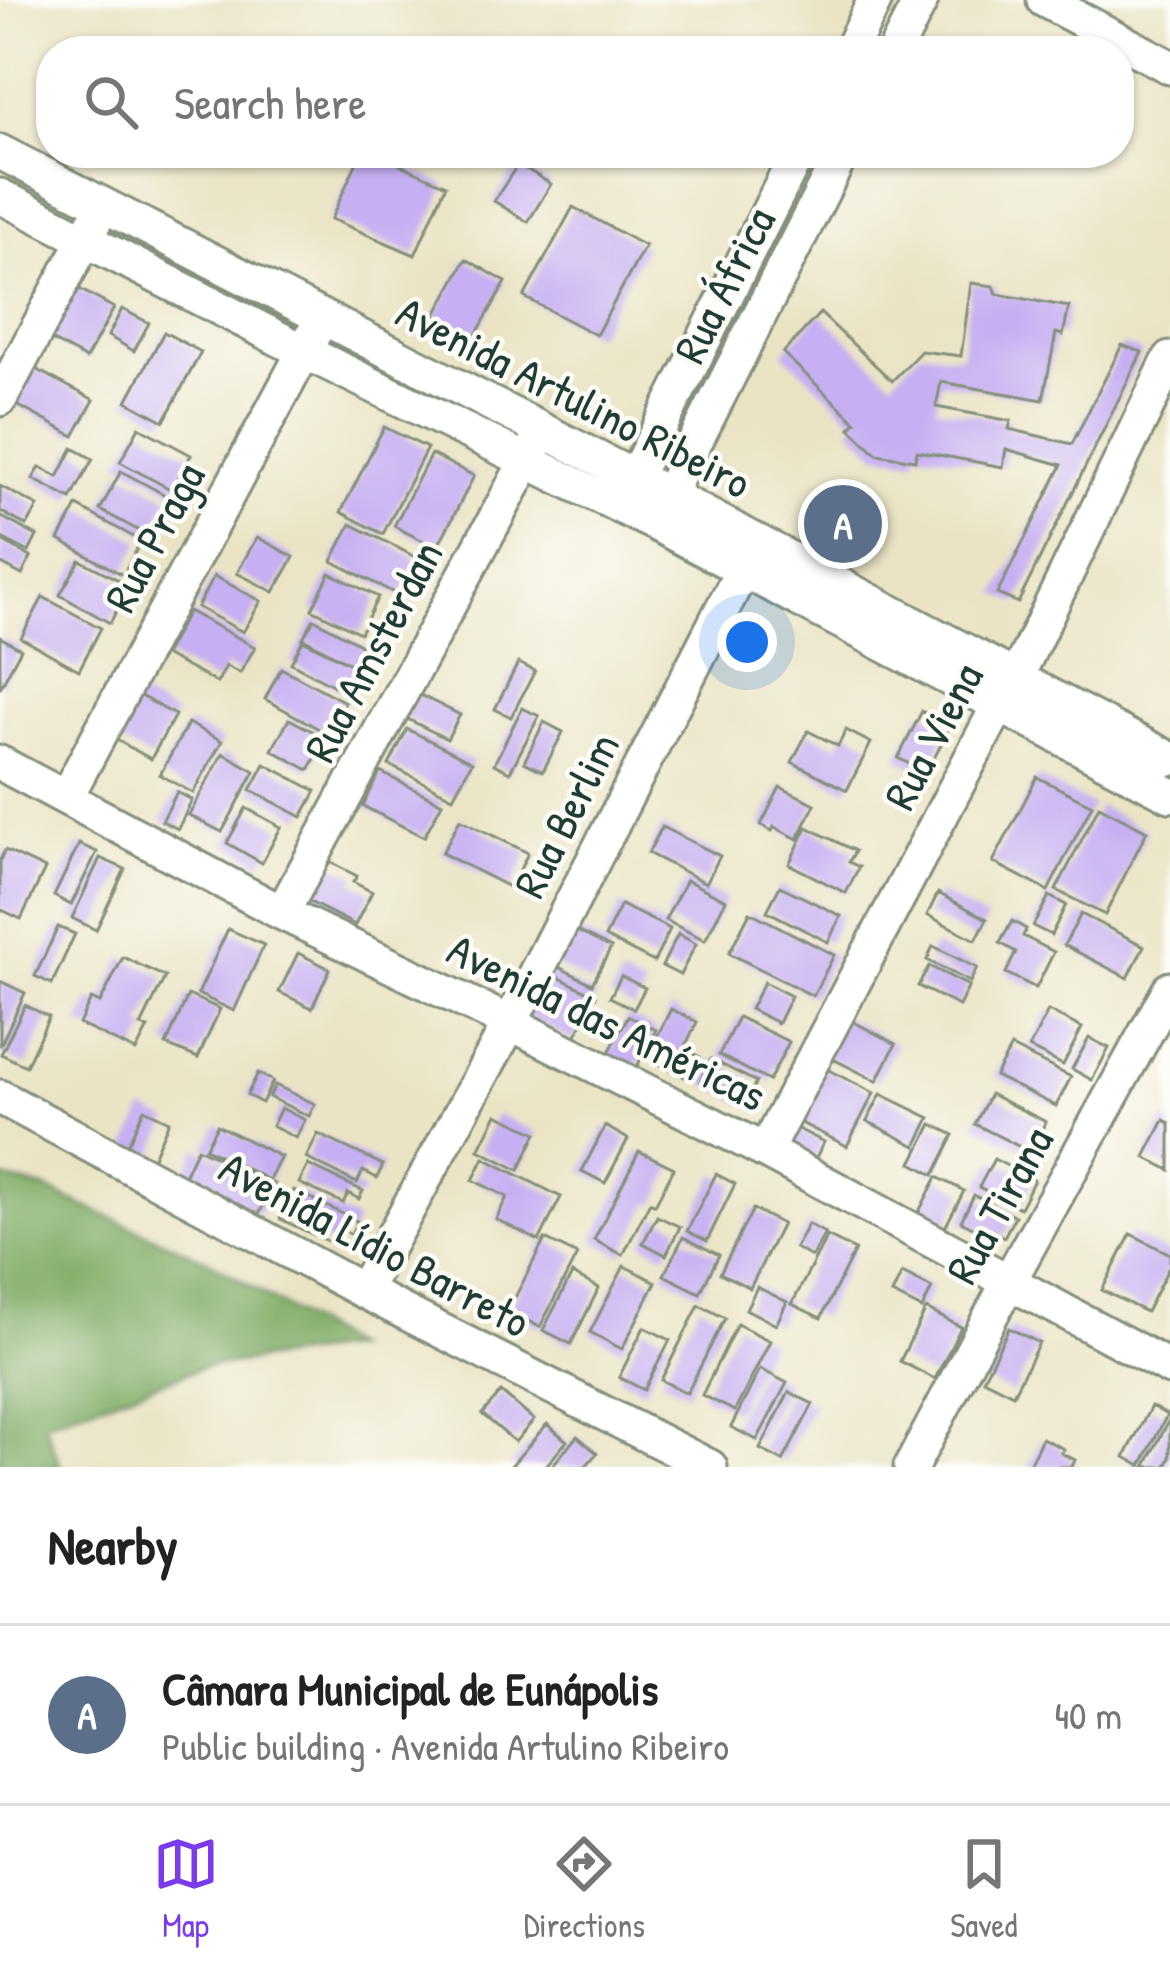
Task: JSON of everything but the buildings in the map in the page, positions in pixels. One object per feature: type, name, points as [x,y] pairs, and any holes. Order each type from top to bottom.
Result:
[{"type":"street","points":[[857,36],[875,0]]},
{"type":"street","points":[[903,36],[921,0]]},
{"type":"street","points":[[1044,0],[1112,36]]},
{"type":"street","points":[[1134,48],[1170,67]]},
{"type":"street","name":"Avenida Artulino Ribeiro","points":[[0,152],[322,318],[535,445],[1007,692],[1170,795]]},
{"type":"street","name":"Rua África","points":[[627,492],[790,168]]},
{"type":"street","name":"Rua África","points":[[661,509],[834,168]]},
{"type":"street","name":"Avenida Artulino Ribeiro","points":[[0,196],[304,352],[535,445]]},
{"type":"street","points":[[0,399],[103,207]]},
{"type":"street","name":"Rua Praga","points":[[66,797],[322,318]]},
{"type":"street","name":"Rua Viena","points":[[765,1151],[1007,692],[1170,358]]},
{"type":"street","name":"Rua Amsterdan","points":[[282,914],[535,445]]},
{"type":"street","name":"Avenida Artulino Ribeiro","points":[[661,509],[743,569],[1007,692],[1170,759]]},
{"type":"street","name":"Rua Berlim","points":[[363,1291],[510,1023],[743,569]]},
{"type":"street","name":"Avenida das Américas","points":[[0,764],[282,914],[765,1151],[1170,1368]]},
{"type":"street","name":"Rua Tirana","points":[[910,1467],[1170,988]]},
{"type":"street","name":"Avenida Lídio Barreto","points":[[0,1097],[363,1291],[710,1467]]},
{"type":"green space","points":[[0,1177],[43,1188],[209,1261],[352,1348],[204,1367],[44,1423],[61,1467],[0,1467]]},
{"type":"place","name":"Câmara Municipal de Eunápolis","points":[[843,524]]}]
